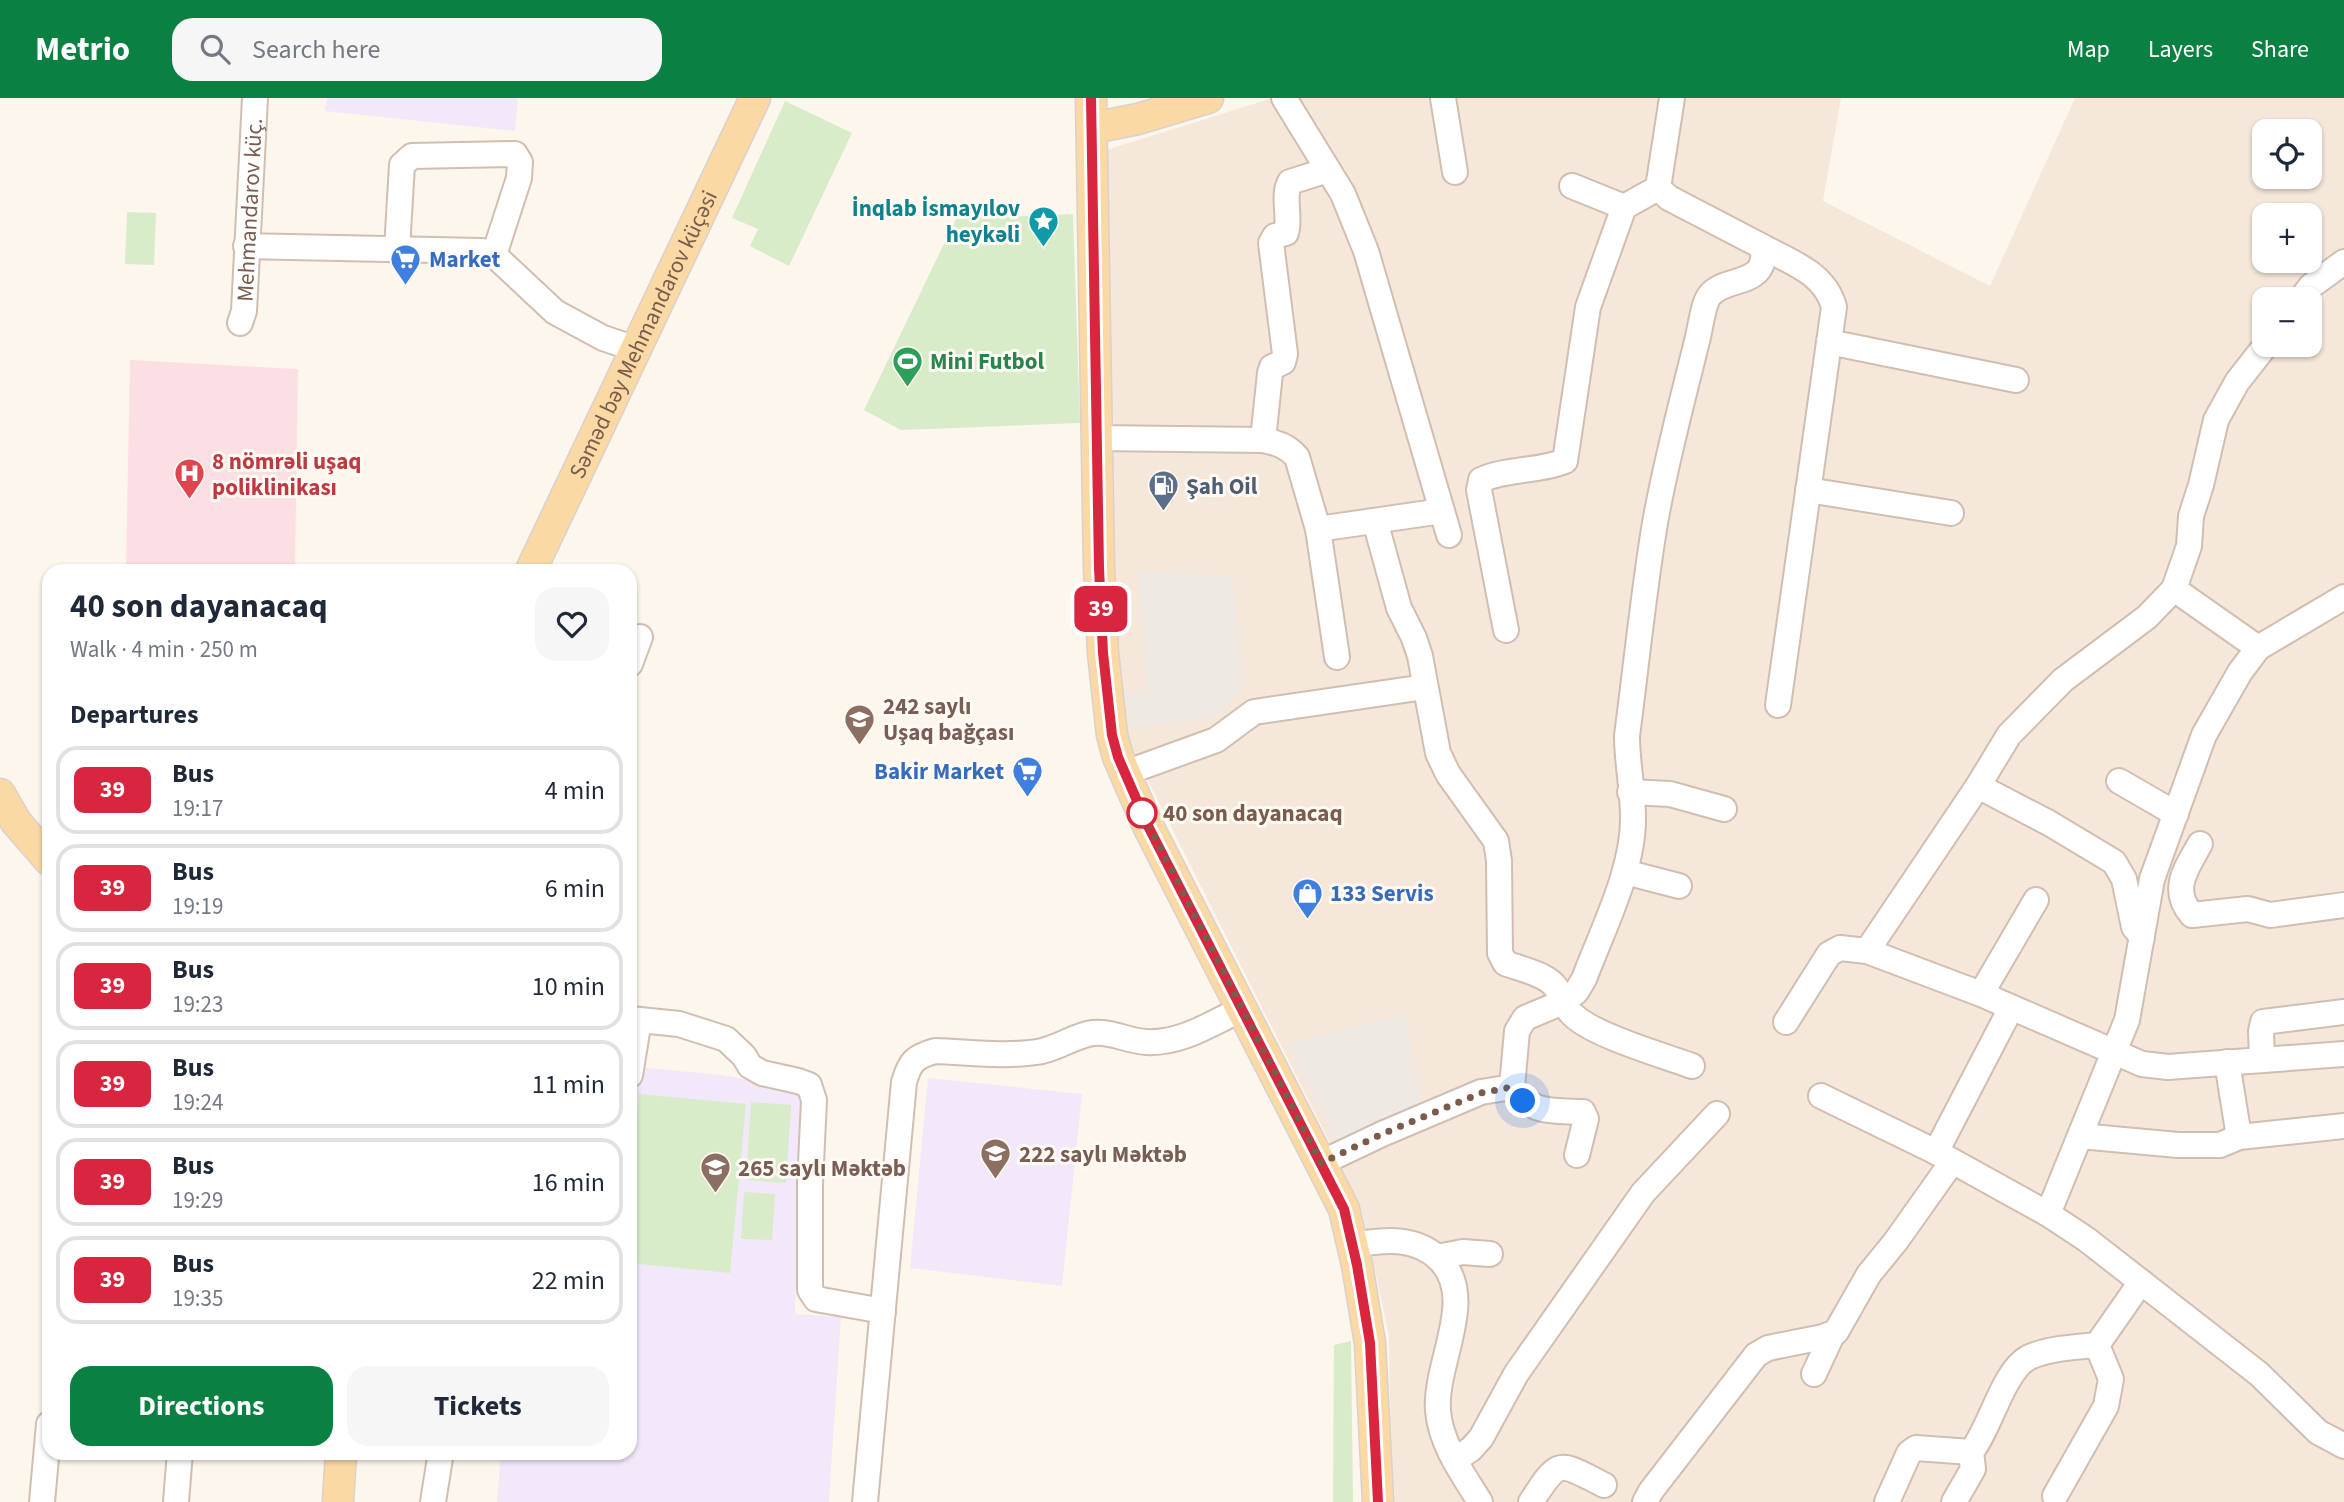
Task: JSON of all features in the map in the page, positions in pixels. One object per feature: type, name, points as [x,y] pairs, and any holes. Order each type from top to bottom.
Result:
[{"type":"main road","name":"Səməd bəy Mehmandarov küçəsi","points":[[534,564],[755,98]]},
{"type":"main road","points":[[1091,98],[1099,568],[1105,687],[1112,735],[1148,826],[1344,1209],[1370,1343],[1378,1502]]},
{"type":"main road","points":[[1093,128],[1138,119],[1208,98]]},
{"type":"main road","points":[[0,794],[16,822],[42,852]]},
{"type":"main road","points":[[338,1502],[341,1460]]},
{"type":"street","name":"Mehmandarov küç.","points":[[240,323],[244,311],[255,98]]},
{"type":"street","points":[[1284,98],[1343,194],[1366,251],[1445,523],[1375,521],[1318,529]]},
{"type":"street","points":[[1443,98],[1455,172]]},
{"type":"street","points":[[1658,188],[1672,98]]},
{"type":"street","points":[[397,249],[402,165],[412,156],[515,154],[520,162],[519,178],[494,255]]},
{"type":"street","points":[[1263,440],[1270,373],[1272,367],[1283,362],[1285,354],[1271,243],[1275,236],[1286,233],[1287,187],[1290,182],[1328,170]]},
{"type":"street","points":[[1572,186],[1624,206]]},
{"type":"street","points":[[1506,630],[1479,491],[1481,480],[1492,475],[1552,466],[1564,461],[1588,307],[1624,206],[1658,188]]},
{"type":"street","points":[[1658,188],[1669,198],[1816,276],[1830,295],[1834,307],[1778,705]]},
{"type":"street","points":[[246,246],[482,251],[494,255],[555,312],[603,338],[636,349]]},
{"type":"street","points":[[1577,1155],[1586,1119],[1583,1112],[1539,1110],[1523,1101],[1512,1087],[1517,1031],[1525,1018],[1563,1002],[1576,992],[1584,979],[1625,873],[1633,819],[1627,736],[1654,527],[1708,296],[1718,289],[1743,281],[1760,269],[1765,258],[1763,247]]},
{"type":"street","points":[[2310,287],[2344,262]]},
{"type":"street","points":[[1829,342],[2015,380]]},
{"type":"street","points":[[1867,951],[1978,786],[2009,735],[2063,680],[2147,617],[2174,589],[2189,547],[2191,516],[2216,420],[2237,382],[2257,357]]},
{"type":"street","points":[[1096,438],[1263,440],[1290,449],[1297,457],[1318,529],[1337,657]]},
{"type":"street","points":[[1808,490],[1951,513]]},
{"type":"street","points":[[1375,521],[1399,608],[1415,638],[1420,656],[1438,753],[1448,774],[1496,841],[1499,861],[1500,953],[1505,963],[1548,980],[1556,987],[1574,1017],[1601,1032],[1692,1066]]},
{"type":"street","points":[[2174,589],[2258,648]]},
{"type":"street","points":[[2048,1214],[2127,1020],[2152,879],[2204,736],[2240,672],[2258,648],[2344,597]]},
{"type":"street","points":[[637,645],[640,637]]},
{"type":"street","points":[[1125,773],[1216,740],[1254,712],[1425,687]]},
{"type":"street","points":[[2119,781],[2176,814]]},
{"type":"street","points":[[1978,786],[2049,822],[2114,862],[2124,879],[2134,927],[2142,937]]},
{"type":"street","points":[[1630,792],[1670,794],[1724,809]]},
{"type":"street","points":[[2200,844],[2180,881],[2184,906],[2192,915],[2248,909],[2270,915],[2344,905]]},
{"type":"street","points":[[1625,873],[1679,886]]},
{"type":"street","points":[[1981,994],[2036,900]]},
{"type":"street","points":[[1786,1022],[1829,954],[1840,948],[1867,951],[1981,994],[2142,1064],[2168,1066],[2344,1054]]},
{"type":"street","points":[[1814,1374],[1832,1335],[1869,1274],[1896,1241],[1944,1157],[2011,1008]]},
{"type":"street","points":[[865,1502],[904,1082],[909,1066],[921,1055],[935,1051],[1023,1054],[1067,1044],[1090,1033],[1103,1032],[1124,1039],[1160,1042],[1186,1035],[1242,1009]]},
{"type":"street","points":[[2262,1060],[2263,1022],[2344,1012]]},
{"type":"street","points":[[637,1019],[678,1024],[726,1039],[744,1056],[750,1066],[762,1073],[798,1080],[809,1085],[814,1100],[810,1290],[816,1299],[883,1311]]},
{"type":"street","points":[[2227,1062],[2239,1137]]},
{"type":"street","points":[[1321,1163],[1382,1134],[1481,1093],[1512,1087]]},
{"type":"street","points":[[1821,1096],[1944,1157],[2048,1214],[2086,1239],[2259,1374],[2318,1432],[2344,1446]]},
{"type":"street","points":[[1455,1460],[1481,1438],[1516,1374],[1643,1193],[1717,1114]]},
{"type":"street","points":[[2080,1136],[2220,1145],[2239,1137],[2344,1126]]},
{"type":"street","points":[[1351,1245],[1385,1240],[1411,1242],[1423,1246],[1449,1270],[1455,1285],[1456,1304],[1439,1388],[1438,1410],[1441,1427],[1455,1460],[1480,1502]]},
{"type":"street","points":[[1437,1257],[1462,1252],[1490,1254]]},
{"type":"street","points":[[1954,1502],[1973,1469],[1971,1452],[1980,1441],[2014,1370],[2030,1356],[2097,1345],[2141,1282]]},
{"type":"street","points":[[1646,1502],[1651,1491],[1756,1355],[1768,1348],[1832,1335]]},
{"type":"street","points":[[2055,1496],[2106,1406],[2111,1379],[2097,1345]]},
{"type":"street","points":[[1887,1502],[1909,1453],[1916,1448],[1971,1452]]},
{"type":"street","points":[[42,1502],[46,1460]]},
{"type":"street","points":[[176,1502],[179,1460]]},
{"type":"street","points":[[433,1502],[440,1460]]},
{"type":"street","points":[[1531,1502],[1551,1472],[1560,1467],[1572,1469],[1605,1485]]},
{"type":"shaded area","points":[[327,98],[518,98],[515,131],[325,111]]},
{"type":"shaded area","points":[[1273,98],[1841,98],[1823,201],[1990,286],[2075,98],[2344,98],[2344,1502],[1391,1502],[1389,1336],[1363,1215],[1324,1131],[1126,737],[1111,619],[1103,151]]},
{"type":"shaded area","points":[[130,360],[298,369],[295,564],[126,564]]},
{"type":"shaded area","points":[[1139,572],[1232,575],[1243,683],[1218,716],[1131,728],[1125,694],[1147,690]]},
{"type":"shaded area","points":[[1405,1013],[1422,1104],[1337,1144],[1288,1044]]},
{"type":"shaded area","name":"265 saylı Məktəb","points":[[637,1067],[722,1075],[802,1090],[795,1314],[841,1317],[829,1502],[497,1502],[500,1460],[637,1460]]},
{"type":"shaded area","name":"222 saylı Məktəb","points":[[928,1078],[1082,1094],[1062,1286],[910,1268]]},
{"type":"green space","points":[[785,101],[852,133],[789,266],[750,246],[758,229],[732,218]]},
{"type":"green space","points":[[127,212],[156,213],[154,265],[125,264]]},
{"type":"green space","points":[[1073,214],[1080,423],[901,430],[864,410],[956,219]]},
{"type":"green space","points":[[639,1094],[746,1104],[730,1273],[637,1264]]},
{"type":"green space","points":[[751,1102],[791,1105],[786,1183],[746,1180]]},
{"type":"green space","points":[[744,1192],[775,1194],[772,1240],[741,1239]]},
{"type":"green space","points":[[1351,1341],[1353,1502],[1333,1502],[1334,1345]]},
{"type":"bus line","name":"39","points":[[1091,98],[1099,568],[1105,687],[1112,735],[1118,757],[1148,826],[1344,1209],[1370,1343],[1378,1502]]},
{"type":"place","name":"İnqlab İsmayılov heykəli","points":[[1043,248]]},
{"type":"place","name":"Market","points":[[406,286]]},
{"type":"place","name":"Mini Futbol","points":[[907,388]]},
{"type":"place","name":"8 nömrəli uşaq poliklinikası","points":[[189,501]]},
{"type":"place","name":"Şah Oil","points":[[1163,513]]},
{"type":"place","name":"242 saylı Uşaq bağçası","points":[[860,746]]},
{"type":"place","name":"Bakir Market","points":[[1027,798]]},
{"type":"place","name":"40 son dayanacaq","points":[[1142,813]]},
{"type":"place","name":"133 Servis","points":[[1307,920]]},
{"type":"place","name":"222 saylı Məktəb","points":[[996,1181]]},
{"type":"place","name":"265 saylı Məktəb","points":[[715,1195]]},
{"type":"route","points":[[1142,813],[1140,808],[1321,1163],[1382,1134],[1497,1088],[1512,1087],[1523,1101]]}]
